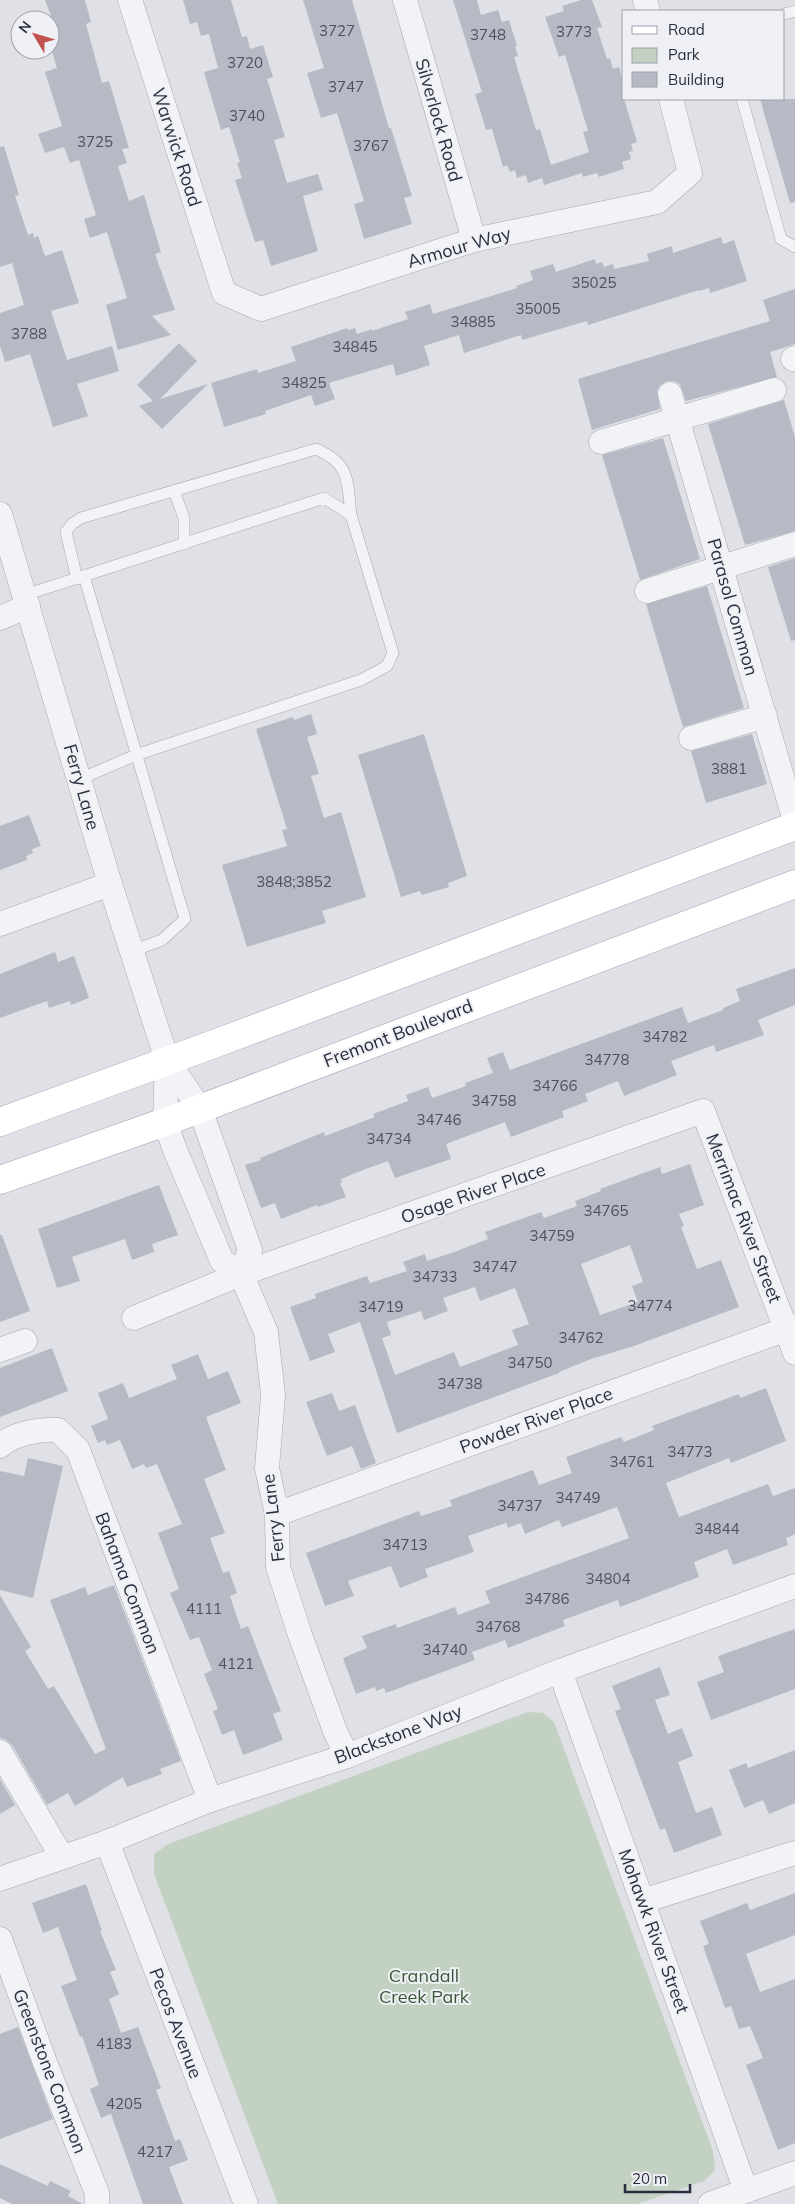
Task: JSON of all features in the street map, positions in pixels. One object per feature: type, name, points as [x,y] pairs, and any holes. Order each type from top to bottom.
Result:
[{"type":"main road","points":[[0,1122],[214,1044],[795,826]]},
{"type":"main road","name":"Fremont Boulevard","points":[[0,1180],[165,1122],[795,884]]},
{"type":"street","name":"Warwick Road","points":[[130,0],[224,293]]},
{"type":"street","name":"Silverlock Road","points":[[405,0],[474,240]]},
{"type":"street","name":"Armour Way","points":[[224,293],[261,309],[474,240],[658,202],[690,173],[671,100]]},
{"type":"street","points":[[601,442],[774,390]]},
{"type":"street","name":"Parasol Common","points":[[670,394],[722,566],[795,821]]},
{"type":"street","name":"Ferry Lane","points":[[0,514],[110,884],[167,1060],[200,1108],[250,1250],[242,1274]]},
{"type":"street","points":[[647,591],[795,544]]},
{"type":"street","points":[[0,618],[27,601]]},
{"type":"street","points":[[691,738],[765,716]]},
{"type":"street","points":[[0,924],[110,884]]},
{"type":"street","name":"Ferry Lane","points":[[167,1060],[165,1122],[222,1261],[242,1274],[266,1332],[273,1395],[267,1468],[277,1514],[278,1567],[335,1731],[347,1756]]},
{"type":"street","name":"Osage River Place","points":[[134,1318],[242,1274],[704,1111]]},
{"type":"street","name":"Merrimac River Street","points":[[704,1111],[791,1327],[795,1354]]},
{"type":"street","name":"Powder River Place","points":[[277,1514],[791,1327]]},
{"type":"street","points":[[0,1350],[26,1341]]},
{"type":"street","name":"Bahama Common","points":[[0,1446],[5,1441],[42,1429],[58,1430],[78,1450],[210,1800]]},
{"type":"street","name":"Blackstone Way","points":[[0,1879],[107,1842],[210,1800],[347,1756],[560,1671],[795,1586]]},
{"type":"street","name":"Mohawk River Street","points":[[560,1671],[746,2191]]},
{"type":"street","points":[[0,1752],[62,1857]]},
{"type":"street","name":"Pecos Avenue","points":[[107,1842],[246,2204]]},
{"type":"street","points":[[643,1901],[795,1853]]},
{"type":"street","name":"Greenstone Common","points":[[0,1939],[44,2060],[97,2193],[98,2204]]},
{"type":"street","points":[[710,2204],[795,2173]]},
{"type":"lane","points":[[742,100],[780,239],[795,246]]},
{"type":"lane","points":[[80,779],[136,755],[362,680],[387,666],[393,653],[351,515],[345,472],[333,456],[316,449],[81,518],[72,524],[66,532],[136,755],[185,919],[162,940],[132,951]]},
{"type":"lane","points":[[174,491],[184,518],[184,544]]},
{"type":"lane","points":[[27,601],[80,578],[324,498],[351,515]]},
{"type":"green space","name":"Crandall Creek Park","points":[[528,1712],[543,1713],[554,1722],[713,2151],[715,2170],[704,2181],[637,2204],[278,2204],[154,1874],[154,1854],[168,1844]]},
{"type":"building","points":[[45,0],[85,0],[91,22],[86,24],[102,83],[109,81],[129,148],[122,149],[127,163],[118,166],[129,201],[144,195],[161,252],[155,254],[175,310],[152,316],[171,335],[118,350],[106,305],[127,298],[107,232],[90,238],[84,219],[96,215],[79,160],[70,163],[64,147],[45,153],[38,134],[62,126],[45,72],[57,68],[55,60],[60,60],[60,10],[49,10]]},
{"type":"building","points":[[183,0],[231,0],[242,37],[247,36],[250,49],[263,45],[273,77],[267,79],[285,137],[274,140],[287,183],[318,174],[323,190],[303,196],[318,251],[271,266],[263,240],[255,242],[235,180],[242,178],[237,163],[240,162],[229,127],[221,130],[204,72],[218,68],[209,34],[201,36],[197,22],[190,24]]},
{"type":"building","points":[[303,0],[352,0],[389,128],[391,128],[412,196],[404,198],[412,224],[364,239],[354,204],[364,201],[337,113],[321,118],[307,73],[324,68]]},
{"type":"building","points":[[453,0],[477,0],[481,15],[498,10],[502,22],[509,20],[517,46],[515,47],[518,56],[514,57],[536,130],[540,129],[551,165],[589,152],[583,132],[588,131],[565,55],[559,57],[545,17],[564,11],[562,6],[581,0],[592,0],[602,27],[597,28],[607,59],[610,58],[613,69],[619,67],[622,77],[622,100],[624,100],[637,142],[631,144],[633,151],[629,152],[631,159],[622,162],[624,169],[599,177],[597,173],[583,177],[582,173],[544,185],[542,178],[528,183],[526,175],[517,178],[515,170],[510,172],[507,165],[503,167],[492,129],[486,130],[475,94],[482,92]]},
{"type":"building","points":[[795,99],[795,202],[790,203],[760,100]]},
{"type":"building","points":[[4,146],[19,195],[15,196],[28,235],[33,233],[34,238],[38,236],[45,256],[62,250],[79,303],[51,311],[67,360],[112,346],[119,371],[77,384],[88,416],[53,427],[30,354],[5,362],[0,346],[0,313],[24,305],[12,263],[0,267],[0,147]]},
{"type":"building","points":[[721,237],[723,244],[734,240],[747,281],[710,293],[709,288],[699,290],[588,325],[587,321],[522,340],[521,335],[464,353],[459,335],[424,346],[430,365],[396,376],[393,364],[329,383],[335,399],[315,406],[311,395],[265,411],[266,414],[224,427],[211,383],[257,369],[258,373],[296,361],[291,347],[347,328],[348,330],[355,328],[357,334],[372,329],[372,331],[408,319],[405,312],[430,304],[433,314],[517,288],[516,286],[533,280],[530,271],[553,264],[556,272],[595,259],[596,264],[602,262],[604,267],[613,264],[614,269],[649,261],[647,254],[672,246],[673,253]]},
{"type":"building","points":[[795,289],[795,344],[770,352],[777,377],[686,401],[680,384],[674,381],[667,381],[660,385],[657,391],[660,409],[592,430],[578,379],[770,321],[763,300]]},
{"type":"building","points":[[179,343],[197,361],[160,399],[208,384],[162,429],[139,406],[153,401],[137,385]]},
{"type":"building","points":[[784,400],[795,437],[795,531],[745,545],[708,424]]},
{"type":"building","points":[[663,438],[700,559],[640,580],[602,455]]},
{"type":"building","points":[[795,558],[795,640],[791,641],[768,567]]},
{"type":"building","points":[[707,586],[744,708],[683,727],[646,604]]},
{"type":"building","points":[[311,714],[317,734],[307,737],[319,774],[311,776],[324,818],[341,812],[366,897],[322,911],[326,923],[247,947],[222,865],[287,846],[282,830],[287,829],[256,729],[293,717],[294,720]]},
{"type":"building","points":[[424,734],[467,876],[448,883],[449,887],[422,895],[420,891],[401,897],[358,755]]},
{"type":"building","points":[[752,734],[767,784],[706,803],[691,751]]},
{"type":"building","points":[[29,815],[41,846],[32,849],[33,853],[26,856],[27,860],[0,870],[0,826]]},
{"type":"building","points":[[55,952],[58,962],[74,956],[89,998],[71,1005],[70,1001],[49,1008],[47,1001],[0,1018],[0,974]]},
{"type":"building","points":[[795,968],[795,1005],[758,1020],[764,1035],[716,1052],[714,1045],[671,1061],[677,1075],[624,1096],[618,1081],[585,1094],[588,1101],[562,1111],[564,1117],[511,1137],[505,1122],[446,1144],[451,1159],[395,1178],[388,1161],[363,1170],[341,1179],[342,1182],[340,1183],[346,1197],[318,1207],[317,1205],[281,1219],[275,1203],[261,1208],[245,1165],[261,1160],[260,1158],[324,1132],[325,1136],[375,1117],[373,1114],[408,1101],[406,1095],[428,1087],[432,1098],[466,1086],[465,1083],[493,1073],[487,1058],[503,1052],[510,1070],[682,1007],[688,1023],[723,1010],[723,1008],[740,1001],[736,989]]},
{"type":"building","points":[[690,1164],[704,1205],[679,1214],[684,1226],[681,1227],[697,1269],[721,1260],[739,1307],[634,1346],[591,1359],[559,1373],[397,1433],[360,1322],[328,1334],[335,1352],[310,1361],[290,1307],[316,1298],[315,1294],[367,1276],[370,1283],[407,1271],[403,1262],[425,1254],[427,1261],[454,1252],[488,1239],[485,1232],[541,1212],[544,1218],[577,1206],[575,1201],[601,1191],[600,1189],[660,1167],[662,1174]],"holes":[[[630,1245],[643,1282],[632,1286],[638,1302],[600,1315],[581,1264]],[[475,1287],[480,1301],[515,1288],[529,1324],[512,1330],[518,1345],[460,1367],[454,1352],[395,1375],[382,1338],[391,1335],[387,1322],[421,1311],[424,1320],[448,1311],[443,1298]]]},
{"type":"building","points":[[159,1185],[178,1235],[152,1244],[154,1252],[132,1260],[125,1239],[72,1257],[80,1281],[57,1288],[38,1229]]},
{"type":"building","points":[[0,1235],[2,1235],[30,1311],[0,1322]]},
{"type":"building","points":[[52,1348],[68,1391],[0,1417],[0,1368]]},
{"type":"building","points":[[198,1354],[208,1379],[228,1371],[241,1403],[206,1417],[226,1470],[204,1479],[225,1533],[210,1538],[223,1573],[229,1571],[237,1593],[230,1596],[241,1629],[248,1626],[281,1711],[273,1714],[283,1740],[243,1755],[234,1730],[222,1735],[213,1711],[218,1709],[204,1674],[212,1670],[199,1637],[190,1640],[170,1593],[179,1589],[158,1533],[182,1524],[157,1464],[146,1468],[144,1464],[132,1469],[120,1440],[107,1445],[105,1440],[98,1443],[91,1426],[108,1419],[98,1393],[123,1383],[129,1398],[177,1379],[171,1365]]},
{"type":"building","points":[[766,1388],[786,1441],[731,1463],[729,1458],[666,1483],[679,1517],[768,1484],[773,1496],[795,1488],[795,1534],[786,1538],[788,1545],[733,1565],[727,1549],[694,1562],[699,1577],[620,1607],[618,1600],[563,1620],[565,1626],[508,1648],[505,1640],[472,1652],[475,1660],[386,1693],[384,1688],[376,1691],[375,1687],[356,1694],[343,1658],[367,1648],[362,1636],[396,1624],[397,1628],[455,1607],[458,1615],[490,1603],[485,1591],[629,1538],[617,1507],[562,1527],[559,1520],[525,1534],[521,1523],[508,1528],[506,1523],[468,1536],[474,1552],[425,1569],[428,1577],[400,1588],[391,1566],[348,1581],[354,1596],[325,1606],[306,1553],[419,1511],[421,1516],[452,1506],[450,1500],[533,1470],[539,1485],[572,1473],[566,1457],[621,1437],[624,1442],[654,1430],[652,1426],[739,1394],[740,1398]]},
{"type":"building","points":[[332,1393],[339,1411],[355,1405],[376,1463],[361,1469],[352,1446],[327,1456],[306,1402]]},
{"type":"building","points":[[28,1458],[63,1466],[33,1598],[0,1590],[0,1471],[24,1476]]},
{"type":"building","points":[[114,1585],[181,1761],[160,1769],[162,1774],[127,1787],[123,1777],[75,1806],[68,1793],[47,1805],[12,1745],[0,1738],[0,1595],[31,1647],[25,1651],[48,1689],[54,1686],[95,1754],[106,1749],[50,1600],[85,1587],[88,1595]]},
{"type":"building","points":[[795,1629],[795,1689],[711,1720],[697,1682],[724,1672],[718,1656]]},
{"type":"building","points":[[660,1667],[670,1695],[655,1700],[668,1734],[682,1728],[693,1756],[678,1762],[696,1813],[712,1807],[722,1835],[674,1853],[665,1828],[660,1830],[615,1711],[621,1709],[612,1686]]},
{"type":"building","points":[[795,1750],[795,1803],[769,1814],[763,1800],[744,1808],[729,1770],[746,1763],[748,1768]]},
{"type":"building","points":[[0,1779],[15,1805],[0,1814]]},
{"type":"building","points":[[86,1884],[102,1931],[100,1931],[116,1970],[110,1972],[119,1994],[109,1999],[121,2033],[138,2027],[161,2088],[156,2090],[175,2141],[180,2139],[188,2160],[169,2167],[183,2204],[143,2204],[111,2114],[101,2118],[90,2089],[99,2085],[82,2036],[80,2037],[61,1986],[77,1980],[58,1927],[43,1933],[32,1903]]},
{"type":"building","points":[[795,1893],[795,1935],[746,1954],[760,1992],[795,1979],[795,2143],[778,2150],[746,2065],[763,2058],[750,2026],[739,2029],[731,2006],[725,2008],[703,1946],[709,1944],[700,1921],[747,1903],[750,1910]]},
{"type":"building","points":[[18,2027],[53,2119],[0,2139],[0,2034]]},
{"type":"building","points":[[0,2164],[48,2186],[50,2181],[71,2191],[68,2196],[83,2204],[12,2204],[0,2198]]}]
